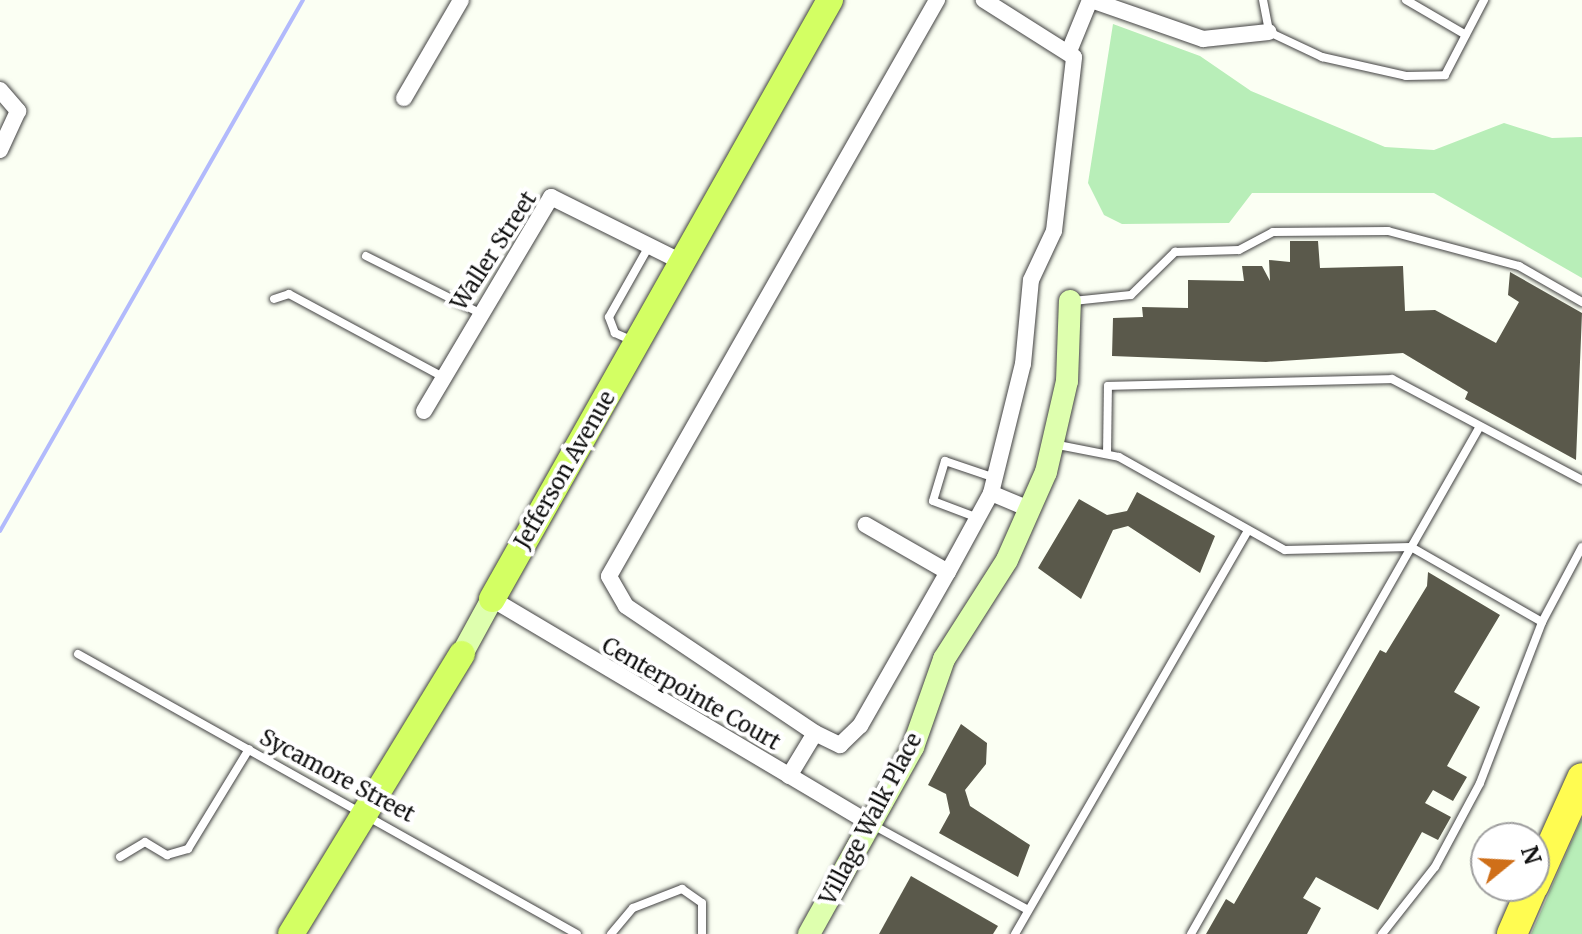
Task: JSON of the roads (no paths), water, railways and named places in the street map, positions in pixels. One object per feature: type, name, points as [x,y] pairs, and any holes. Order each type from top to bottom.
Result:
[{"type":"highway","points":[[1550,850],[1582,778]]},
{"type":"highway","points":[[1510,934],[1526,902]]},
{"type":"main road","name":"Jefferson Avenue","points":[[492,599],[830,0]]},
{"type":"main road","name":"Jefferson Avenue","points":[[291,934],[364,808],[462,654]]},
{"type":"street","points":[[404,98],[461,0]]},
{"type":"street","points":[[937,0],[609,576],[626,606],[815,733],[840,745],[860,726],[978,518],[993,485],[1023,364],[1031,280],[1054,231],[1070,49],[1091,0],[1203,39],[1269,32]]},
{"type":"street","points":[[984,0],[1070,49]]},
{"type":"street","points":[[0,90],[18,111],[0,150]]},
{"type":"street","name":"Waller Street","points":[[424,411],[478,312],[551,197],[684,263]]},
{"type":"street","name":"Village Walk Place","points":[[809,934],[913,747],[944,659],[1007,560],[1029,509],[1053,444],[1067,381],[1070,301]]},
{"type":"street","points":[[993,485],[1029,509]]},
{"type":"street","points":[[866,525],[948,572]]},
{"type":"street","name":"Jefferson Avenue","points":[[462,654],[492,599]]},
{"type":"street","name":"Centerpointe Court","points":[[492,599],[870,823]]},
{"type":"street","points":[[789,776],[815,733]]},
{"type":"lane","points":[[1263,0],[1269,32],[1322,57],[1406,76],[1445,75],[1484,0]]},
{"type":"lane","points":[[1406,0],[1466,35]]},
{"type":"lane","points":[[1070,301],[1131,295],[1175,252],[1239,250],[1273,232],[1388,231],[1519,266],[1582,302]]},
{"type":"lane","points":[[637,344],[615,333],[609,317],[649,246]]},
{"type":"lane","points":[[366,256],[478,312]]},
{"type":"lane","points":[[274,299],[289,294],[443,377]]},
{"type":"lane","points":[[1107,454],[1108,386],[1392,379],[1582,480]]},
{"type":"lane","points":[[1191,934],[1480,426]]},
{"type":"lane","points":[[1053,444],[1107,454],[1285,550],[1411,547],[1542,622]]},
{"type":"lane","points":[[978,518],[933,501],[945,461],[993,485]]},
{"type":"lane","points":[[1015,934],[1248,530]]},
{"type":"lane","points":[[1382,934],[1435,867],[1480,783],[1542,622],[1582,547]]},
{"type":"lane","name":"Sycamore Street","points":[[78,654],[249,749],[364,808],[577,934]]},
{"type":"lane","points":[[120,857],[145,842],[167,855],[188,849],[249,749]]},
{"type":"lane","points":[[870,823],[1028,910]]},
{"type":"lane","points":[[611,934],[633,908],[682,889],[702,903],[702,934]]},
{"type":"waterway","points":[[0,531],[303,0]]}]
